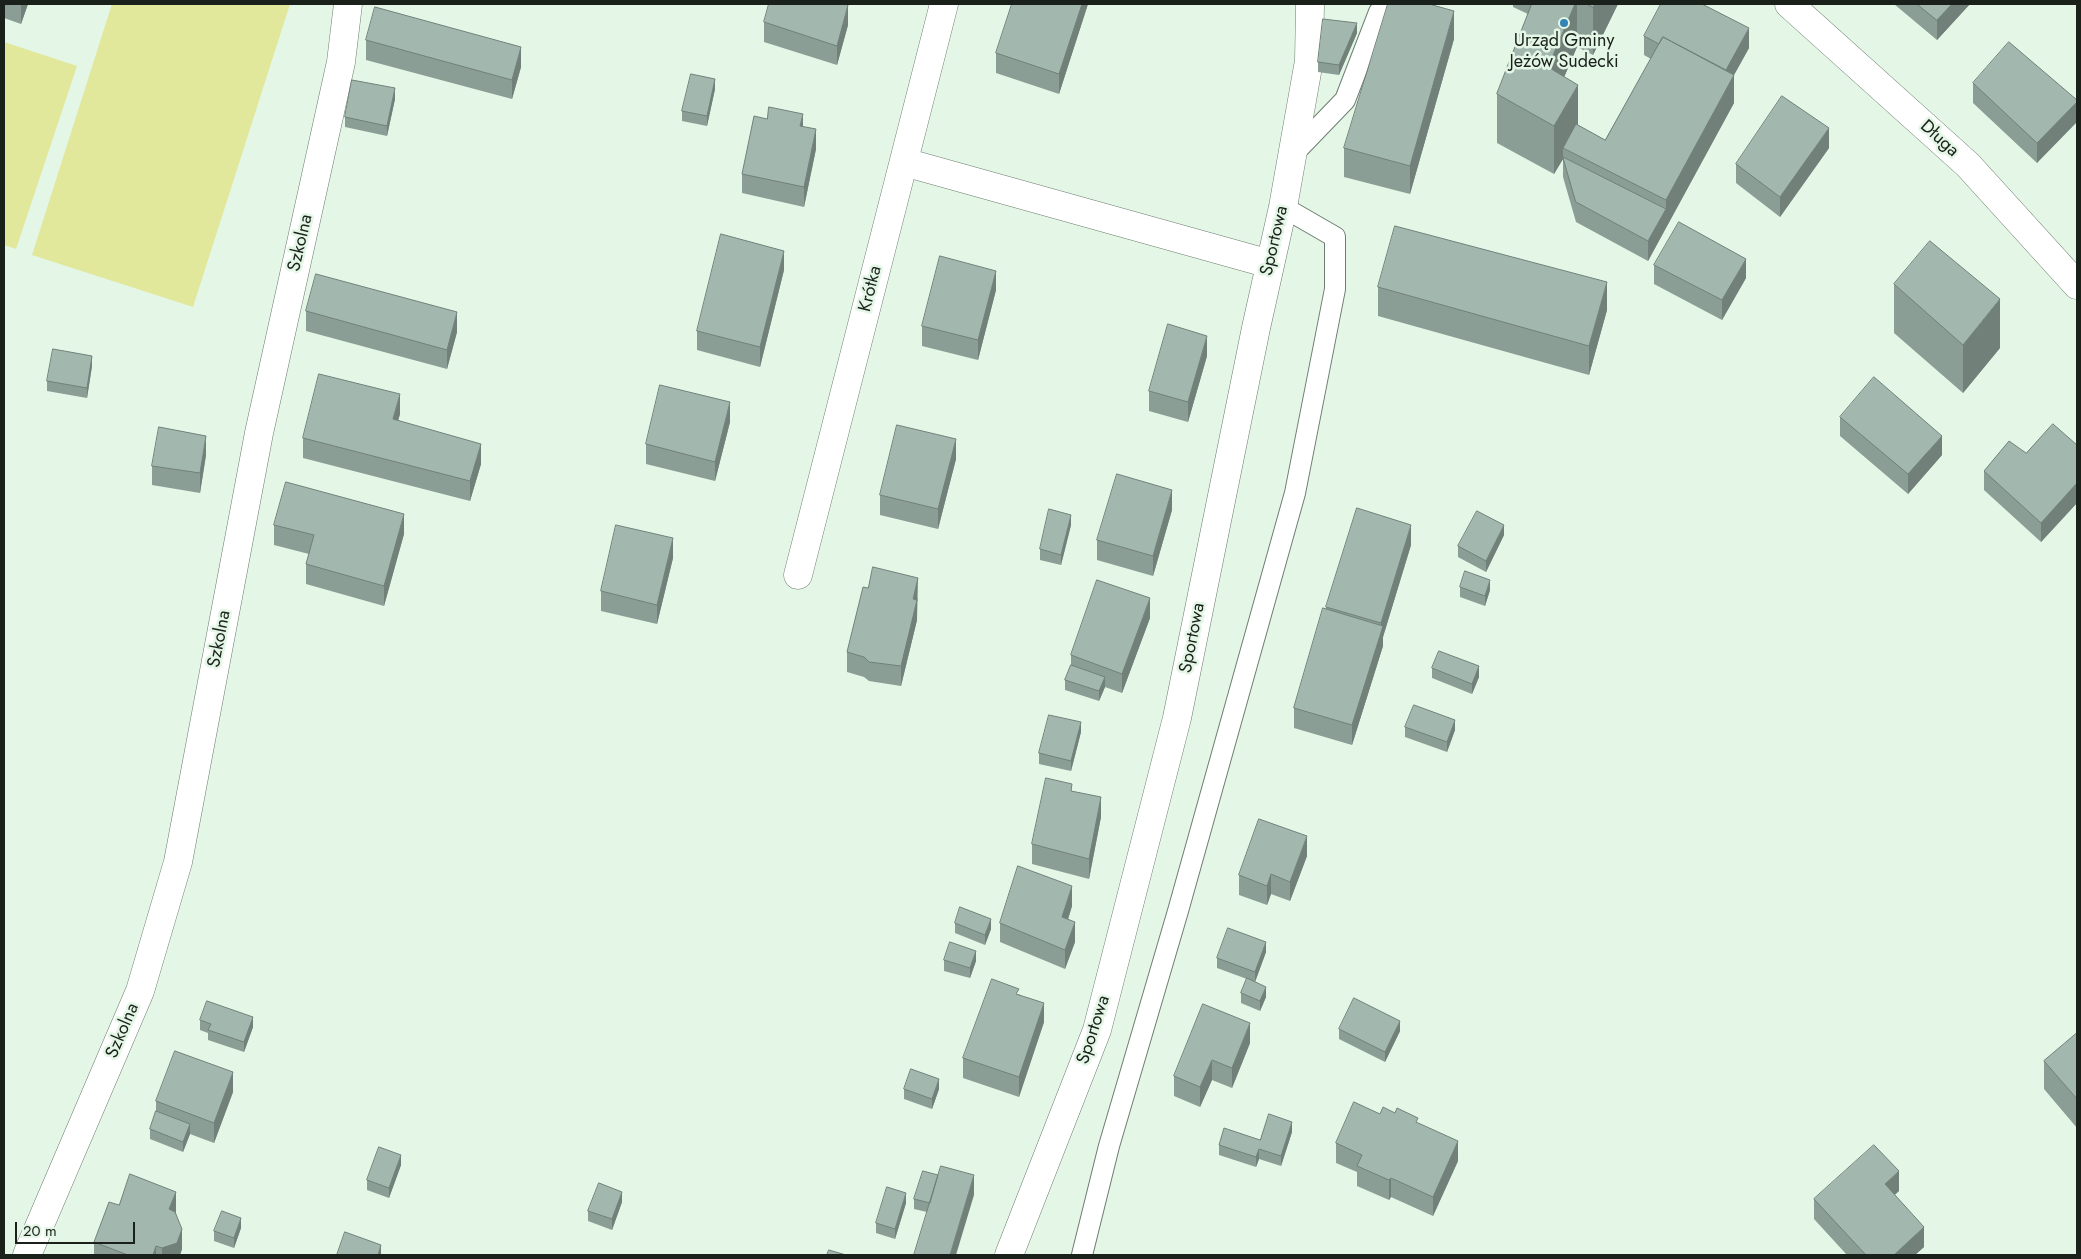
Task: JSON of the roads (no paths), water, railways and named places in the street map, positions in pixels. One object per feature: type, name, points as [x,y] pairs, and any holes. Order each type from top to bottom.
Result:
[{"type":"street","name":"Szkolna","points":[[27,1255],[140,992],[178,862],[259,433],[342,62],[348,4]]},
{"type":"street","name":"Krótka","points":[[798,575],[944,4]]},
{"type":"street","name":"Sportowa","points":[[1009,1255],[1097,1030],[1177,718],[1283,208],[1309,61],[1310,4]]},
{"type":"street","name":"Długa","points":[[1789,4],[1968,165],[2077,285]]},
{"type":"street","points":[[904,162],[1270,264]]},
{"type":"lane","points":[[1293,154],[1345,100],[1379,12],[1390,4]]},
{"type":"lane","points":[[1082,1255],[1109,1146],[1178,911],[1295,493],[1335,289],[1335,237],[1283,208]]},
{"type":"place","name":"Urząd Gminy Jeżów Sudecki","points":[[1564,23]]}]
